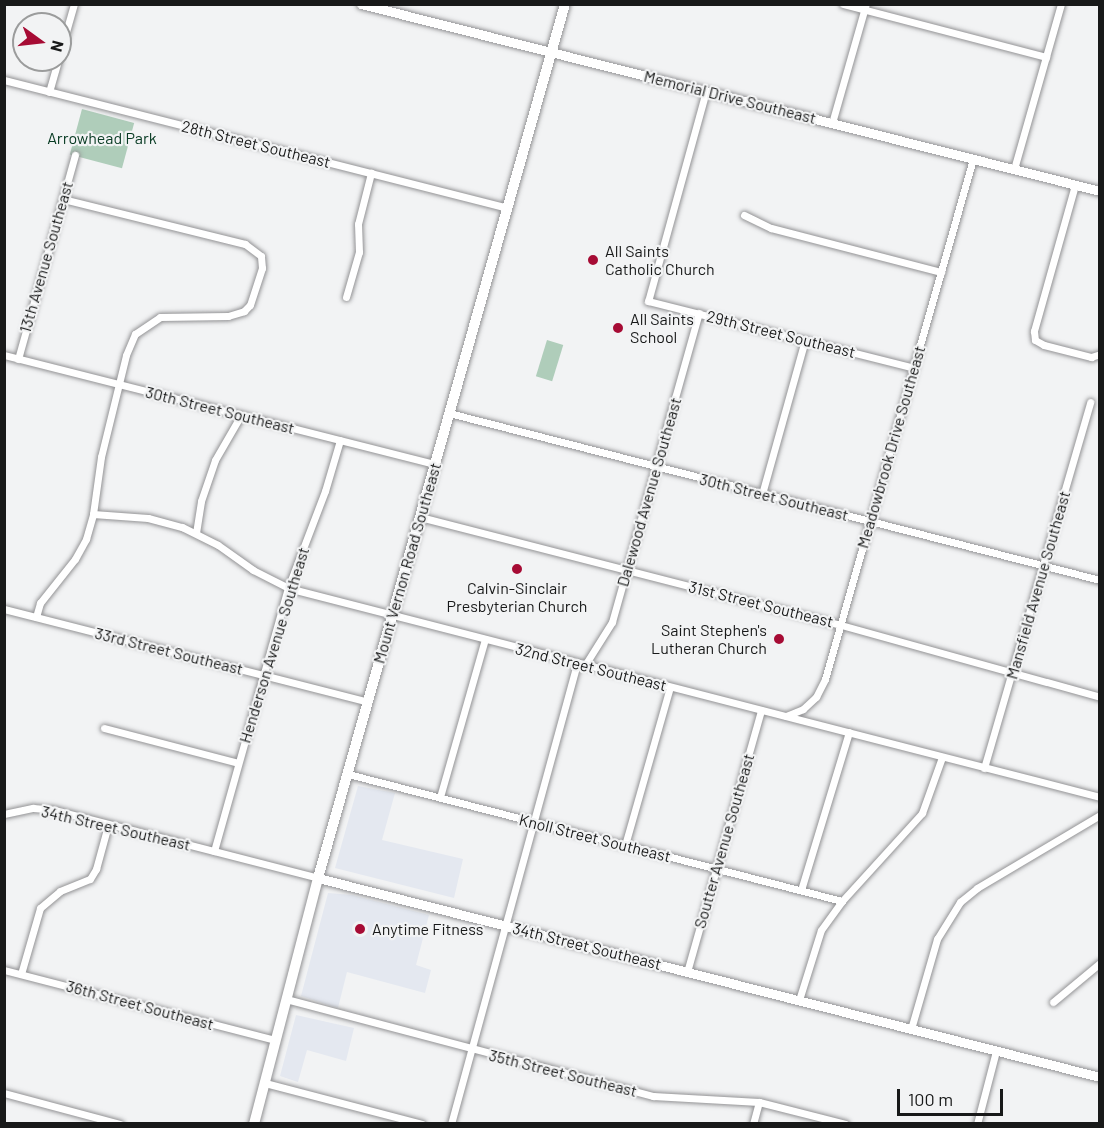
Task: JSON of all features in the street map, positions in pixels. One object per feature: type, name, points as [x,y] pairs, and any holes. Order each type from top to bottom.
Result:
[{"type":"main road","name":"Mount Vernon Road Southeast","points":[[254,1124],[318,878],[565,4]]},
{"type":"street","name":"Memorial Drive Southeast","points":[[361,4],[1100,191]]},
{"type":"street","points":[[843,4],[865,7],[1046,57]]},
{"type":"street","points":[[1014,169],[1061,4]]},
{"type":"street","points":[[832,123],[865,7]]},
{"type":"street","points":[[49,92],[55,72]]},
{"type":"street","name":"28th Street Southeast","points":[[4,80],[508,208]]},
{"type":"street","name":"29th Street Southeast","points":[[706,91],[648,301],[914,368]]},
{"type":"street","name":"13th Avenue Southeast","points":[[18,359],[75,155]]},
{"type":"street","name":"Meadowbrook Drive Southeast","points":[[785,717],[803,709],[816,697],[825,679],[973,159]]},
{"type":"street","points":[[346,297],[359,252],[358,224],[371,173]]},
{"type":"street","points":[[1075,185],[1034,331],[1035,340],[1044,345],[1091,357],[1100,354]]},
{"type":"street","points":[[36,617],[40,603],[75,560],[86,539],[93,514],[101,457],[130,344],[135,334],[151,321],[172,315],[228,316],[244,311],[250,305],[262,268],[261,256],[245,244],[63,199]]},
{"type":"street","points":[[744,215],[771,228],[941,272]]},
{"type":"street","name":"Dalewood Avenue Southeast","points":[[452,1124],[504,925],[581,664],[612,622],[699,313]]},
{"type":"street","points":[[762,494],[806,340]]},
{"type":"street","name":"30th Street Southeast","points":[[4,355],[435,464]]},
{"type":"street","name":"Mansfield Avenue Southeast","points":[[984,768],[1090,402]]},
{"type":"street","name":"30th Street Southeast","points":[[449,413],[1100,580]]},
{"type":"street","points":[[196,533],[201,501],[215,460],[241,415]]},
{"type":"street","name":"Henderson Avenue Southeast","points":[[214,851],[288,588],[325,491],[340,440]]},
{"type":"street","name":"32nd Street Southeast","points":[[93,514],[148,518],[196,533],[253,570],[288,588],[1100,798]]},
{"type":"street","name":"31st Street Southeast","points":[[420,517],[841,625],[1012,675],[1100,697]]},
{"type":"street","name":"33rd Street Southeast","points":[[4,609],[368,702]]},
{"type":"street","points":[[440,797],[485,639]]},
{"type":"street","points":[[626,845],[670,687]]},
{"type":"street","name":"Soutter Avenue Southeast","points":[[687,972],[761,710]]},
{"type":"street","points":[[104,728],[238,763]]},
{"type":"street","points":[[801,890],[849,732]]},
{"type":"street","points":[[799,1000],[820,930],[842,901],[922,813],[942,757]]},
{"type":"street","name":"Knoll Street Southeast","points":[[348,774],[842,901]]},
{"type":"street","name":"34th Street Southeast","points":[[4,814],[33,808],[54,810],[1100,1077]]},
{"type":"street","points":[[911,1029],[937,939],[960,902],[977,888],[1100,815]]},
{"type":"street","points":[[21,974],[40,908],[60,891],[90,879],[96,869],[108,825]]},
{"type":"street","points":[[1053,1002],[1100,963]]},
{"type":"street","name":"36th Street Southeast","points":[[4,970],[275,1040]]},
{"type":"street","name":"35th Street Southeast","points":[[286,999],[653,1096],[759,1102],[844,1124]]},
{"type":"street","points":[[977,1124],[996,1051]]},
{"type":"street","points":[[265,1083],[422,1124]]},
{"type":"street","points":[[4,1093],[120,1124]]},
{"type":"street","points":[[753,1124],[759,1102]]},
{"type":"shaded area","points":[[358,786],[395,793],[382,840],[463,859],[454,898],[335,868]]},
{"type":"shaded area","points":[[328,893],[352,895],[429,915],[416,965],[431,970],[425,993],[347,972],[338,1008],[301,996]]},
{"type":"shaded area","points":[[296,1015],[354,1028],[346,1061],[307,1050],[298,1082],[280,1076]]},
{"type":"green space","name":"Arrowhead Park","points":[[82,109],[134,123],[122,168],[70,154]]},
{"type":"green space","points":[[547,340],[563,345],[552,381],[536,376]]},
{"type":"place","name":"All Saints Catholic Church","points":[[593,260]]},
{"type":"place","name":"All Saints School","points":[[618,328]]},
{"type":"place","name":"Calvin-Sinclair Presbyterian Church","points":[[517,569]]},
{"type":"place","name":"Saint Stephen's Lutheran Church","points":[[779,639]]},
{"type":"place","name":"Anytime Fitness","points":[[360,929]]}]
